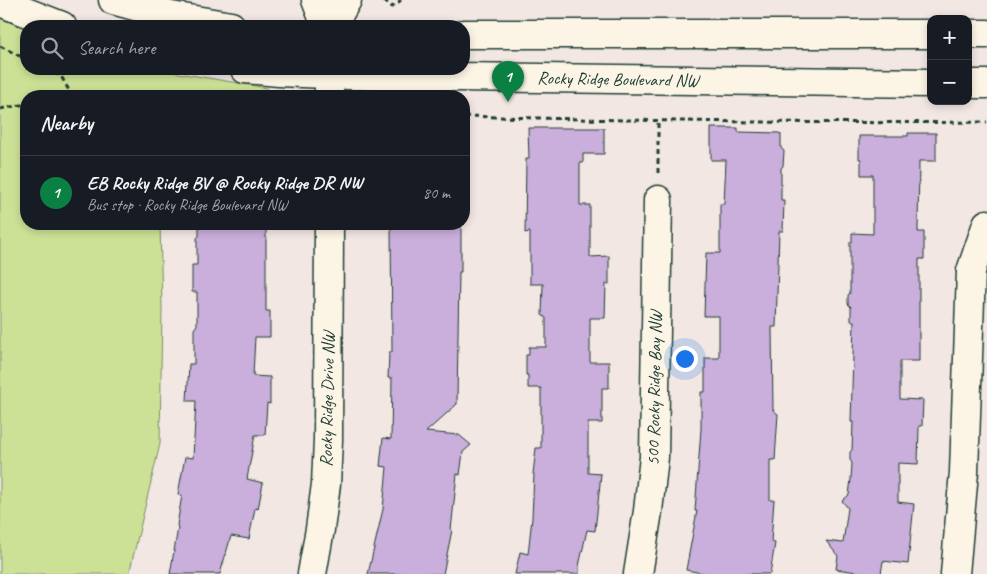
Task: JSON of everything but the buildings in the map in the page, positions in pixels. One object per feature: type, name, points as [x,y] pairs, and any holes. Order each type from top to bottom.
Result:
[{"type":"street","points":[[114,0],[171,16],[195,20]]},
{"type":"street","points":[[316,0],[324,20]]},
{"type":"street","points":[[335,20],[347,0]]},
{"type":"street","points":[[0,2],[46,20]]},
{"type":"street","points":[[470,34],[927,34]]},
{"type":"street","points":[[972,34],[987,34]]},
{"type":"street","name":"Rocky Ridge Boulevard NW","points":[[298,75],[329,80],[927,83]]},
{"type":"street","points":[[972,84],[987,84]]},
{"type":"street","name":"500 Rocky Ridge Bay NW","points":[[638,574],[654,457],[658,200]]},
{"type":"street","points":[[955,574],[964,472],[971,271],[987,224]]},
{"type":"street","name":"Rocky Ridge Drive NW","points":[[312,574],[320,529],[328,440],[329,230]]},
{"type":"path","points":[[384,0],[392,7],[401,0]]},
{"type":"path","points":[[0,46],[20,56]]},
{"type":"path","points":[[60,75],[69,90]]},
{"type":"path","points":[[0,109],[20,105]]},
{"type":"path","points":[[470,116],[658,122],[828,124],[987,122]]},
{"type":"path","points":[[658,122],[658,200]]},
{"type":"green space","points":[[0,18],[20,26],[20,75],[190,75],[267,88],[269,90],[20,90],[20,230],[160,230],[162,308],[160,444],[129,574],[0,574]]},
{"type":"place","name":"EB Rocky Ridge BV @ Rocky Ridge DR NW","points":[[508,102]]}]
